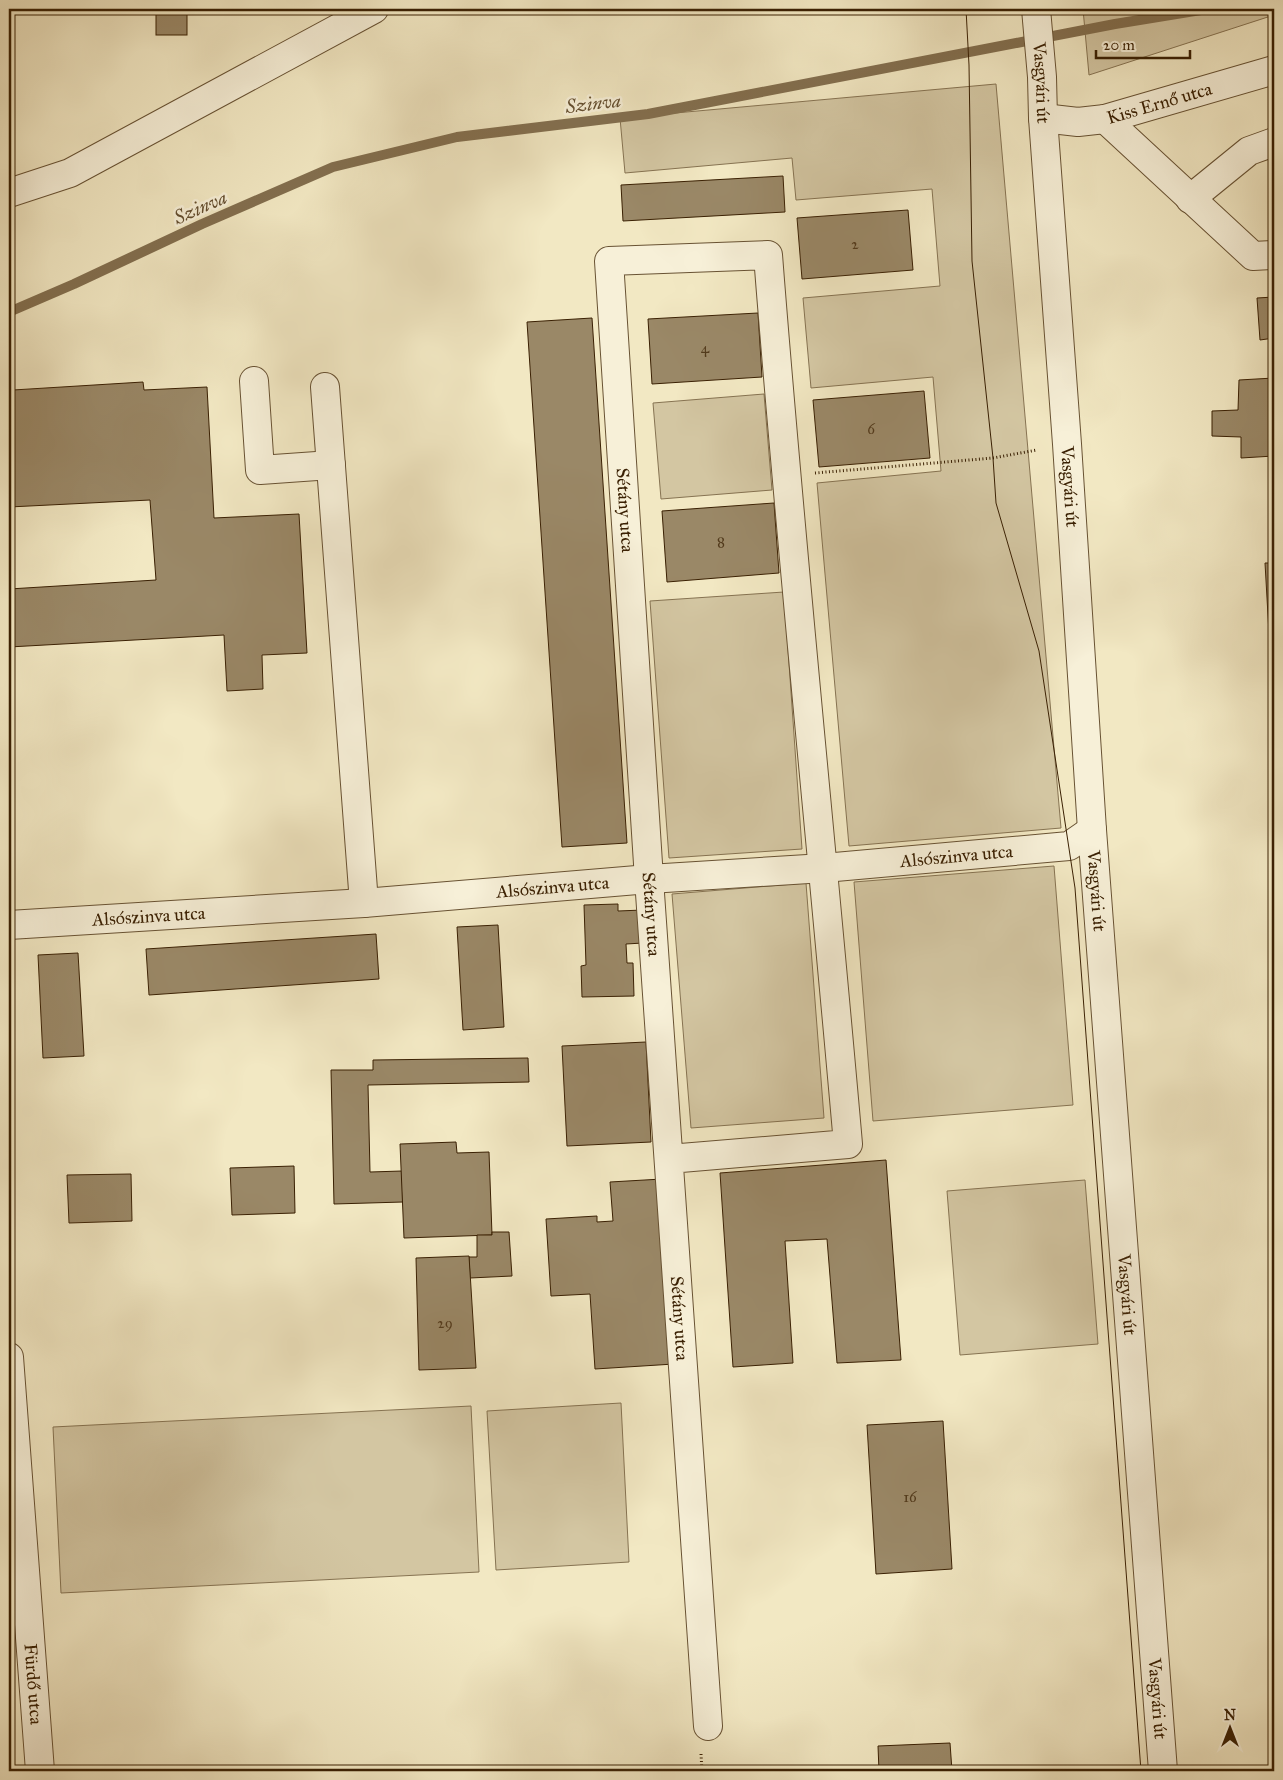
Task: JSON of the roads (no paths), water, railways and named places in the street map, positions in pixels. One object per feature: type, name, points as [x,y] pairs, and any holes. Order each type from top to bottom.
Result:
[{"type":"street","points":[[9,193],[70,173],[374,9]]},
{"type":"street","name":"Vasgyári út","points":[[1036,9],[1092,830],[1163,1771]]},
{"type":"street","name":"Kiss Ernő utca","points":[[1043,118],[1078,122],[1105,119],[1274,70]]},
{"type":"street","points":[[1105,119],[1252,256],[1274,255]]},
{"type":"street","points":[[1190,199],[1249,151],[1274,142]]},
{"type":"street","name":"Sétány utca","points":[[708,1726],[649,879],[609,261],[768,255],[785,475],[824,868]]},
{"type":"street","points":[[254,381],[260,470],[330,465]]},
{"type":"street","points":[[325,386],[364,903]]},
{"type":"street","name":"Alsószinva utca","points":[[9,925],[364,903],[649,879],[824,868],[1069,846],[1092,830]]},
{"type":"street","points":[[669,1158],[848,1144],[824,868]]},
{"type":"street","name":"Fürdő utca","points":[[9,1357],[17,1584],[40,1771]]},
{"type":"waterway","name":"Szinva","points":[[9,312],[333,167],[457,137],[648,114],[1115,24],[1207,9]]},
{"type":"tram line","points":[[966,9],[969,65],[972,261],[996,503],[1039,651],[1075,888],[1141,1771]]}]
